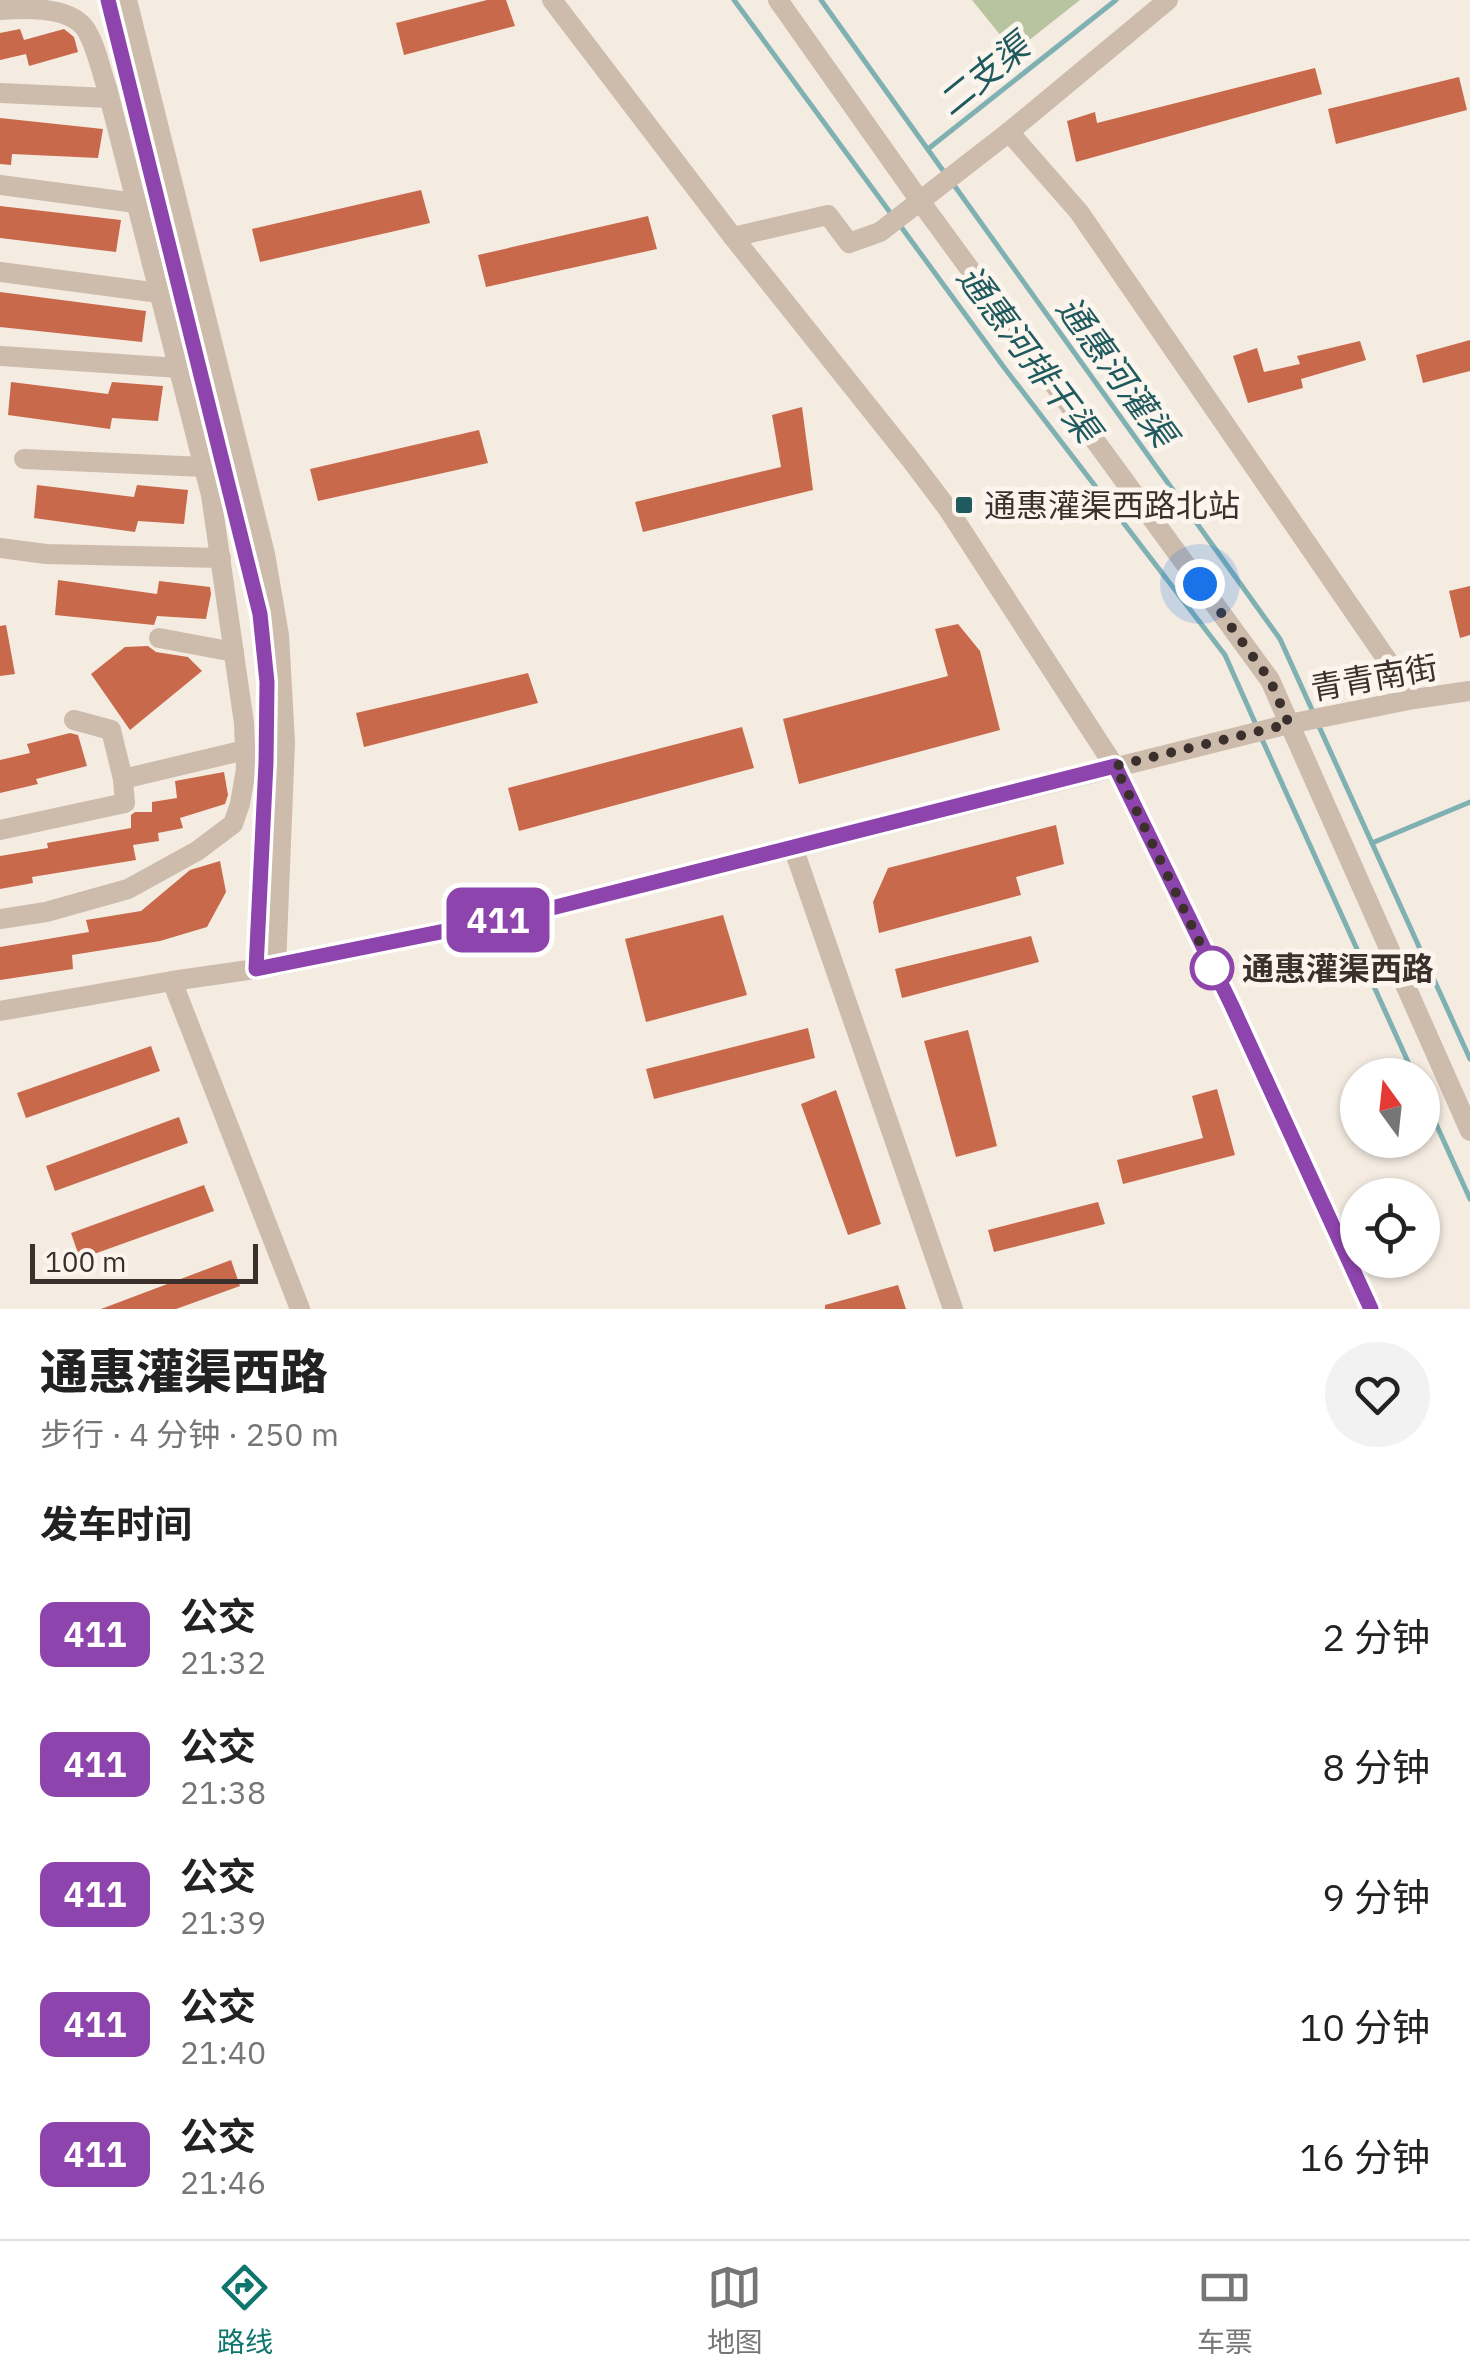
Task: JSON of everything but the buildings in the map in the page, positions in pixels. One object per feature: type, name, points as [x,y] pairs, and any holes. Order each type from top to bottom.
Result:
[{"type":"street","points":[[108,0],[260,614],[267,682],[266,967]]},
{"type":"street","points":[[127,0],[265,554],[279,635],[285,742],[266,967]]},
{"type":"street","points":[[552,0],[939,497],[1115,766],[1232,1006],[1371,1309]]},
{"type":"street","points":[[778,0],[1270,680],[1307,720],[1470,1131]]},
{"type":"street","points":[[733,237],[828,215],[849,243],[880,232],[1009,132],[1168,0]]},
{"type":"street","points":[[0,10],[64,14],[83,26],[110,98],[204,466],[222,558],[246,768],[233,824],[197,851],[128,890],[0,920]]},
{"type":"street","points":[[0,92],[110,98]]},
{"type":"street","points":[[1009,132],[1090,228],[1414,699]]},
{"type":"street","points":[[0,185],[136,202]]},
{"type":"street","points":[[0,272],[160,293]]},
{"type":"street","points":[[1,356],[178,368]]},
{"type":"street","points":[[24,459],[204,466]]},
{"type":"street","points":[[0,548],[46,554],[222,558]]},
{"type":"street","points":[[159,638],[234,652]]},
{"type":"street","name":"青青南街","points":[[0,1011],[266,967],[520,916],[1259,731],[1470,691]]},
{"type":"street","points":[[0,830],[125,803],[111,730],[74,720]]},
{"type":"street","points":[[123,779],[245,750]]},
{"type":"street","points":[[793,847],[953,1309]]},
{"type":"street","points":[[172,981],[300,1309]]},
{"type":"green space","points":[[972,0],[1080,0],[1014,52]]},
{"type":"waterway","name":"通惠河排干渠","points":[[734,0],[892,215]]},
{"type":"waterway","name":"通惠河灌渠","points":[[821,0],[944,172]]},
{"type":"waterway","name":"二支渠","points":[[928,149],[1116,0]]},
{"type":"waterway","name":"通惠河灌渠","points":[[951,181],[1280,639],[1313,712]]},
{"type":"waterway","name":"通惠河排干渠","points":[[899,224],[1225,655],[1257,727]]},
{"type":"waterway","name":"通惠河灌渠","points":[[1317,722],[1470,1059]]},
{"type":"waterway","name":"通惠河排干渠","points":[[1261,737],[1406,1058]]},
{"type":"waterway","points":[[1372,843],[1470,802]]},
{"type":"waterway","name":"通惠河排干渠","points":[[1440,1133],[1470,1199]]},
{"type":"bus line","name":"411","points":[[108,0],[260,614],[267,682],[256,969],[520,916],[1115,766],[1232,1006],[1371,1309]]},
{"type":"place","name":"通惠灌渠西路北站","points":[[964,505]]},
{"type":"place","name":"通惠灌渠西路","points":[[1212,968]]},
{"type":"route","points":[[1200,584],[1270,680],[1289,724],[1115,766],[1212,968]]}]
